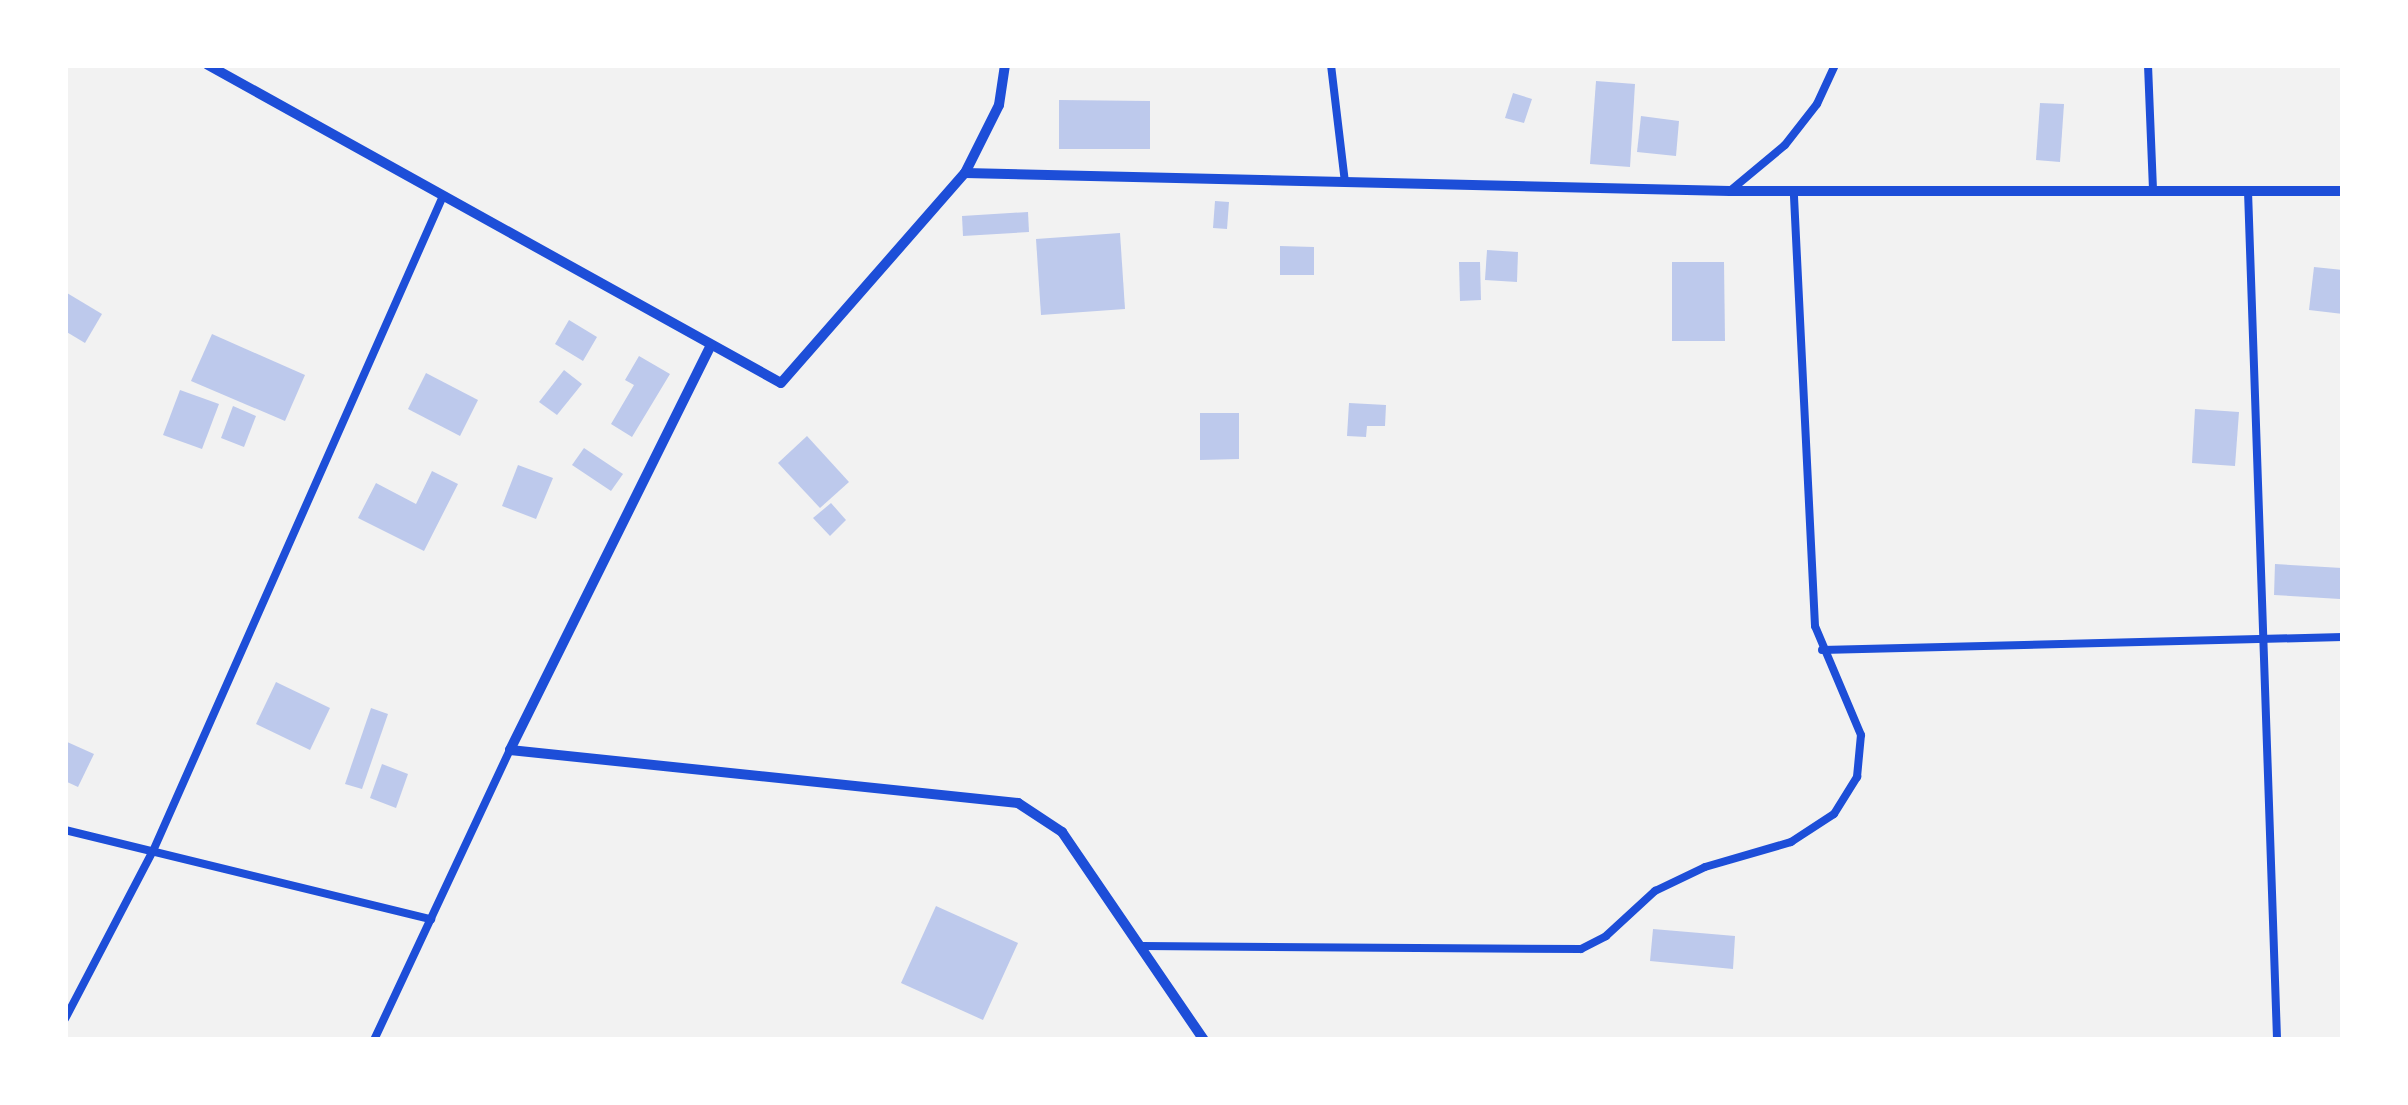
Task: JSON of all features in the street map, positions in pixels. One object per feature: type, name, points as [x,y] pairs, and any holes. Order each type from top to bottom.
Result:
[{"type":"street","points":[[208,65],[781,383],[965,173],[999,105],[1005,65]]},
{"type":"street","points":[[965,173],[1730,191],[2343,190]]},
{"type":"street","points":[[711,345],[510,750],[1018,803],[1062,832],[1204,1040]]},
{"type":"lane","points":[[1332,65],[1345,182]]},
{"type":"lane","points":[[1730,191],[1785,145],[1817,104],[1834,65]]},
{"type":"lane","points":[[2148,65],[2153,191]]},
{"type":"lane","points":[[1142,946],[1580,949],[1606,936],[1655,891],[1705,866],[1792,842],[1834,814],[1856,777],[1861,736],[1815,626],[1794,191]]},
{"type":"lane","points":[[2248,191],[2278,1040]]},
{"type":"lane","points":[[65,1018],[153,852],[443,196]]},
{"type":"lane","points":[[1822,650],[2343,638]]},
{"type":"lane","points":[[374,1040],[510,750]]},
{"type":"lane","points":[[65,830],[431,920]]},
{"type":"building","points":[[1596,81],[1635,84],[1630,167],[1590,164]]},
{"type":"building","points":[[1513,93],[1532,99],[1524,123],[1505,118]]},
{"type":"building","points":[[1059,100],[1150,101],[1150,149],[1059,149]]},
{"type":"building","points":[[2040,103],[2064,104],[2060,162],[2036,160]]},
{"type":"building","points":[[1641,116],[1679,121],[1676,156],[1637,152]]},
{"type":"building","points":[[1215,201],[1229,202],[1227,229],[1213,228]]},
{"type":"building","points":[[1028,212],[1029,232],[963,236],[962,216]]},
{"type":"building","points":[[1120,233],[1125,309],[1041,315],[1036,239]]},
{"type":"building","points":[[1280,246],[1314,247],[1314,275],[1280,275]]},
{"type":"building","points":[[1487,250],[1518,252],[1517,282],[1485,280]]},
{"type":"building","points":[[1459,262],[1480,262],[1481,300],[1460,301]]},
{"type":"building","points":[[1672,262],[1724,262],[1725,341],[1672,341]]},
{"type":"building","points":[[2314,267],[2343,270],[2343,314],[2309,310]]},
{"type":"building","points":[[67,293],[102,314],[85,343],[65,331]]},
{"type":"building","points":[[569,320],[597,337],[583,361],[555,344]]},
{"type":"building","points":[[212,334],[305,375],[285,421],[191,381]]},
{"type":"building","points":[[639,356],[670,374],[632,437],[611,424],[634,385],[625,380]]},
{"type":"building","points":[[564,370],[582,384],[557,415],[539,402]]},
{"type":"building","points":[[426,373],[478,400],[460,436],[408,409]]},
{"type":"building","points":[[180,390],[219,404],[202,449],[163,435]]},
{"type":"building","points":[[1349,403],[1386,405],[1385,426],[1367,426],[1366,437],[1347,436]]},
{"type":"building","points":[[233,406],[256,416],[244,447],[221,438]]},
{"type":"building","points":[[2195,409],[2239,412],[2235,466],[2192,463]]},
{"type":"building","points":[[1200,413],[1239,413],[1239,459],[1200,460]]},
{"type":"building","points":[[807,436],[849,482],[820,508],[778,463]]},
{"type":"building","points":[[584,448],[623,474],[611,491],[572,465]]},
{"type":"building","points":[[518,465],[553,478],[536,519],[502,506]]},
{"type":"building","points":[[432,471],[458,484],[424,551],[358,518],[376,483],[416,504]]},
{"type":"building","points":[[831,503],[846,520],[830,536],[813,518]]},
{"type":"building","points":[[2275,564],[2342,568],[2340,599],[2274,595]]},
{"type":"building","points":[[276,682],[330,708],[310,750],[256,724]]},
{"type":"building","points":[[371,708],[388,714],[362,789],[345,784]]},
{"type":"building","points":[[65,741],[94,754],[78,787],[65,781]]},
{"type":"building","points":[[382,764],[408,774],[396,808],[370,798]]},
{"type":"building","points":[[936,906],[1018,943],[983,1020],[901,983]]},
{"type":"building","points":[[1653,929],[1735,936],[1733,969],[1650,961]]}]
